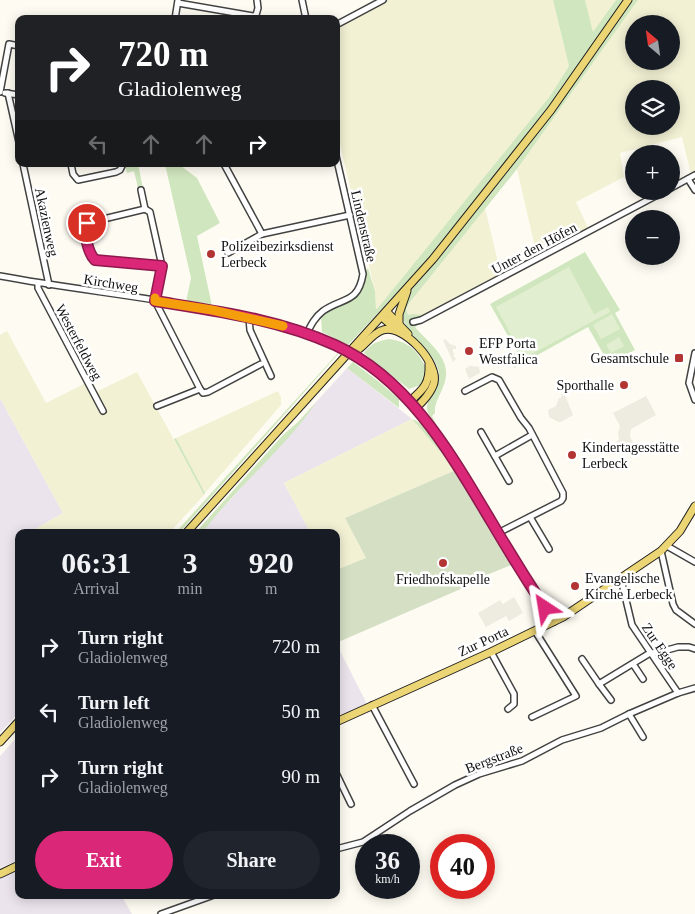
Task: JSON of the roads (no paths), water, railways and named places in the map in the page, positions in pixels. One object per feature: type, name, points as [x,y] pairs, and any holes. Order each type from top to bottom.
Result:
[{"type":"main road","points":[[190,529],[407,290],[551,110],[628,0]]},
{"type":"main road","points":[[399,328],[399,314],[407,290]]},
{"type":"main road","points":[[384,315],[416,344],[429,361],[434,374],[434,382],[430,392],[416,408]]},
{"type":"main road","points":[[348,356],[361,348],[382,330],[399,328]]},
{"type":"main road","points":[[410,401],[425,387],[429,380],[429,361]]},
{"type":"main road","name":"Zur Porta","points":[[340,720],[554,622],[661,551],[680,531],[695,506]]},
{"type":"main road","points":[[0,742],[15,725]]},
{"type":"main road","points":[[0,874],[15,867]]},
{"type":"street","points":[[256,15],[258,12],[257,0]]},
{"type":"street","points":[[302,0],[305,15]]},
{"type":"street","points":[[340,23],[383,0]]},
{"type":"street","points":[[176,15],[178,2],[248,15]]},
{"type":"street","points":[[15,45],[9,44],[0,92],[15,94]]},
{"type":"street","points":[[8,93],[15,124]]},
{"type":"street","name":"Akazienweg","points":[[24,167],[49,285]]},
{"type":"street","points":[[72,167],[73,174],[78,180],[116,172],[122,167]]},
{"type":"street","points":[[226,167],[262,234]]},
{"type":"street","name":"Lindenstraße","points":[[307,333],[313,321],[323,311],[352,298],[361,287],[363,274],[339,167]]},
{"type":"street","points":[[680,183],[695,175]]},
{"type":"street","points":[[688,179],[695,190]]},
{"type":"street","points":[[141,190],[145,209]]},
{"type":"street","name":"Unter den Höfen","points":[[413,322],[421,320],[648,200]]},
{"type":"street","points":[[162,266],[98,261],[91,254],[85,230],[87,223],[145,209],[150,212],[162,266],[155,301],[203,392],[208,392],[260,364]]},
{"type":"street","points":[[228,253],[262,234],[350,215]]},
{"type":"street","name":"Kirchweg","points":[[0,276],[38,284],[212,310],[285,326],[336,345],[364,362],[410,401],[441,439],[554,622]]},
{"type":"street","name":"Westerfeldweg","points":[[38,284],[38,288],[103,411]]},
{"type":"street","points":[[249,318],[248,324],[253,338],[271,376]]},
{"type":"street","points":[[695,353],[689,383],[695,400]]},
{"type":"street","points":[[465,391],[492,377],[500,380],[563,493],[561,501],[498,533]]},
{"type":"street","points":[[157,406],[200,389]]},
{"type":"street","points":[[481,432],[509,481]]},
{"type":"street","points":[[495,456],[532,435]]},
{"type":"street","points":[[530,517],[549,549]]},
{"type":"street","points":[[667,546],[695,562]]},
{"type":"street","points":[[661,551],[673,604],[676,610],[695,624]]},
{"type":"street","name":"Zur Egge","points":[[621,579],[632,625],[678,693]]},
{"type":"street","points":[[532,717],[576,696],[535,630]]},
{"type":"street","points":[[599,684],[650,653],[678,647],[695,649]]},
{"type":"street","points":[[491,652],[514,694],[514,704],[508,709]]},
{"type":"street","points":[[582,658],[610,700]]},
{"type":"street","points":[[633,664],[643,679]]},
{"type":"street","name":"Bergstraße","points":[[340,847],[364,842],[410,811],[479,774],[522,761],[562,740],[601,728],[678,693],[695,688]]},
{"type":"street","points":[[372,705],[414,784]]},
{"type":"street","points":[[629,714],[643,737]]},
{"type":"street","points":[[340,782],[350,804]]},
{"type":"street","points":[[161,914],[203,899]]},
{"type":"place","name":"Polizeibezirksdienst Lerbeck","points":[[211,254]]},
{"type":"place","name":"EFP Porta Westfalica","points":[[469,351]]},
{"type":"place","name":"Gesamtschule","points":[[679,358]]},
{"type":"place","name":"Sporthalle","points":[[624,385]]},
{"type":"place","name":"Kindertagesstätte Lerbeck","points":[[572,455]]},
{"type":"place","name":"Friedhofskapelle","points":[[443,563]]},
{"type":"place","name":"Evangelische Kirche Lerbeck","points":[[575,586]]}]
